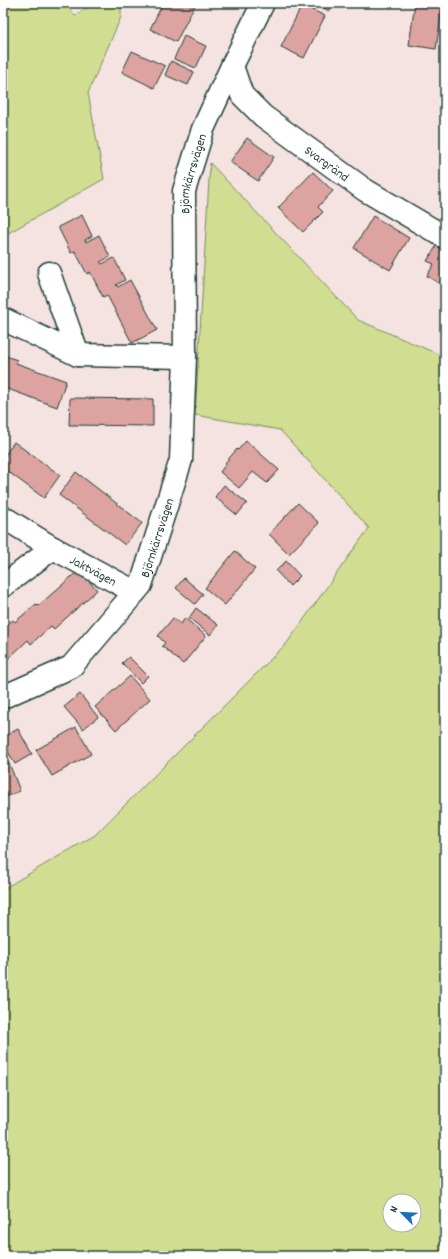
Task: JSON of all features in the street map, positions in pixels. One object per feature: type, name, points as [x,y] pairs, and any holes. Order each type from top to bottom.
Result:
[{"type":"street","name":"Björnkärrsvägen","points":[[3,696],[71,667],[141,585],[181,460],[185,358],[184,191],[203,129],[263,3]]},
{"type":"street","name":"Svargränd","points":[[232,66],[242,95],[263,116],[364,190],[445,237]]},
{"type":"street","points":[[49,273],[78,355]]},
{"type":"street","points":[[3,319],[78,355],[185,358]]},
{"type":"street","name":"Jaktvägen","points":[[3,517],[53,548],[135,592]]},
{"type":"street","points":[[3,586],[53,548]]},
{"type":"green space","points":[[3,3],[65,3],[75,16],[93,3],[121,3],[121,17],[88,93],[104,179],[3,236]]},
{"type":"green space","points":[[210,163],[358,320],[445,357],[445,1256],[3,1256],[3,889],[95,835],[287,643],[369,528],[280,430],[195,415]]},
{"type":"building","points":[[163,3],[196,3],[176,42],[150,29]]},
{"type":"building","points":[[314,3],[333,3],[329,11]]},
{"type":"building","points":[[415,3],[443,3],[436,49],[409,45]]},
{"type":"building","points":[[302,5],[325,16],[304,58],[281,47]]},
{"type":"building","points":[[184,36],[206,46],[196,68],[174,59]]},
{"type":"building","points":[[132,51],[165,66],[154,88],[122,72]]},
{"type":"building","points":[[171,61],[194,72],[188,85],[165,75]]},
{"type":"building","points":[[443,85],[445,85],[445,111],[440,111]]},
{"type":"building","points":[[247,138],[274,157],[258,181],[230,162]]},
{"type":"building","points":[[313,172],[333,191],[318,207],[323,212],[303,232],[278,208]]},
{"type":"building","points":[[82,215],[92,236],[85,240],[86,242],[99,235],[110,257],[100,262],[102,264],[114,258],[125,280],[116,285],[118,287],[130,280],[157,330],[132,343],[107,295],[103,297],[90,272],[87,274],[75,251],[71,253],[58,227]]},
{"type":"building","points":[[373,216],[409,238],[390,270],[354,248]]},
{"type":"building","points":[[439,242],[445,246],[445,275],[440,284],[427,276],[434,264],[427,261]]},
{"type":"building","points":[[3,355],[17,360],[16,363],[66,381],[57,407],[5,388],[6,385],[3,383]]},
{"type":"building","points":[[70,398],[153,399],[153,426],[69,425]]},
{"type":"building","points":[[246,441],[279,470],[267,483],[253,472],[239,488],[220,472],[226,464],[225,463]]},
{"type":"building","points":[[14,442],[60,475],[44,498],[3,468],[3,458]]},
{"type":"building","points":[[76,472],[142,523],[125,545],[59,495]]},
{"type":"building","points":[[224,485],[247,503],[237,515],[215,497]]},
{"type":"building","points":[[298,503],[319,523],[289,554],[269,534]]},
{"type":"building","points":[[235,551],[255,569],[225,605],[205,588]]},
{"type":"building","points":[[286,561],[300,576],[290,586],[276,571]]},
{"type":"building","points":[[79,570],[97,590],[54,629],[51,626],[31,644],[28,640],[9,658],[7,656],[3,660],[3,628],[13,620],[15,622],[36,604],[38,606]]},
{"type":"building","points":[[184,578],[203,594],[195,604],[176,588]]},
{"type":"building","points":[[196,608],[218,625],[210,635],[189,618]]},
{"type":"building","points":[[173,618],[181,624],[185,618],[206,636],[183,664],[162,646],[165,643],[158,636]]},
{"type":"building","points":[[129,657],[148,676],[141,683],[122,663]]},
{"type":"building","points":[[130,676],[150,699],[116,730],[95,707]]},
{"type":"building","points":[[80,694],[98,717],[83,729],[64,707]]},
{"type":"building","points":[[76,727],[91,754],[52,776],[36,750]]},
{"type":"building","points":[[18,729],[32,754],[15,764],[3,743],[3,737]]},
{"type":"building","points":[[9,763],[20,791],[3,798],[3,765]]}]
